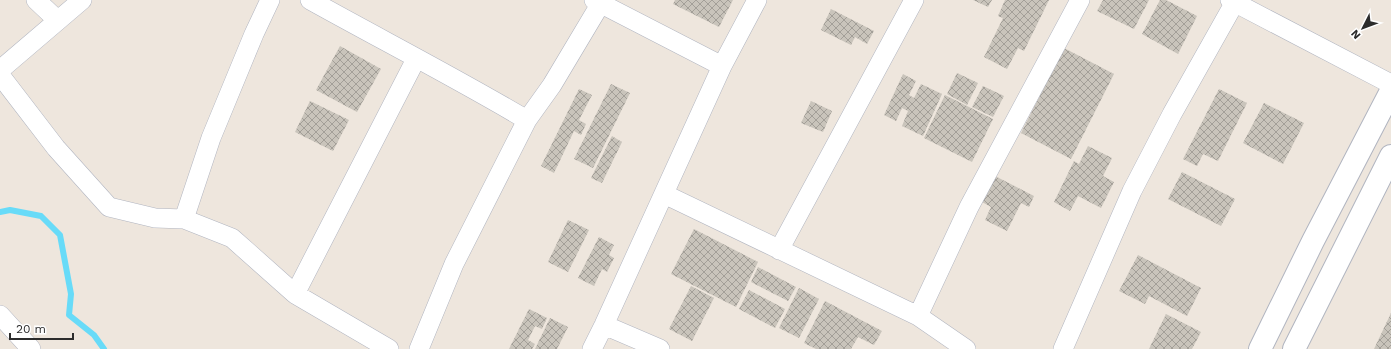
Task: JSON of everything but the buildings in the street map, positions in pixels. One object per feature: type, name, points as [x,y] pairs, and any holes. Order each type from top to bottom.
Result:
[{"type":"main road","points":[[1260,349],[1313,241],[1391,91]]},
{"type":"main road","points":[[1294,349],[1391,156]]},
{"type":"street","points":[[36,0],[52,16],[58,19]]},
{"type":"street","points":[[0,70],[82,0]]},
{"type":"street","points":[[184,219],[211,138],[254,34],[270,0]]},
{"type":"street","points":[[310,0],[527,120]]},
{"type":"street","points":[[592,349],[722,66],[757,0]]},
{"type":"street","points":[[779,250],[914,0]]},
{"type":"street","points":[[918,316],[969,208],[1080,0]]},
{"type":"street","points":[[1063,349],[1132,191],[1233,1],[1391,84]]},
{"type":"street","points":[[419,349],[454,264],[527,120],[552,84],[597,2],[722,66]]},
{"type":"street","points":[[295,294],[416,59]]},
{"type":"street","points":[[0,74],[56,148],[109,207],[155,218],[184,219],[232,238],[295,294],[389,349]]},
{"type":"street","points":[[664,194],[918,316],[966,349]]},
{"type":"street","points":[[0,315],[31,349]]},
{"type":"street","points":[[604,325],[660,349]]},
{"type":"waterway","points":[[0,212],[10,210],[41,216],[60,235],[71,294],[69,315],[94,335],[104,349]]}]
